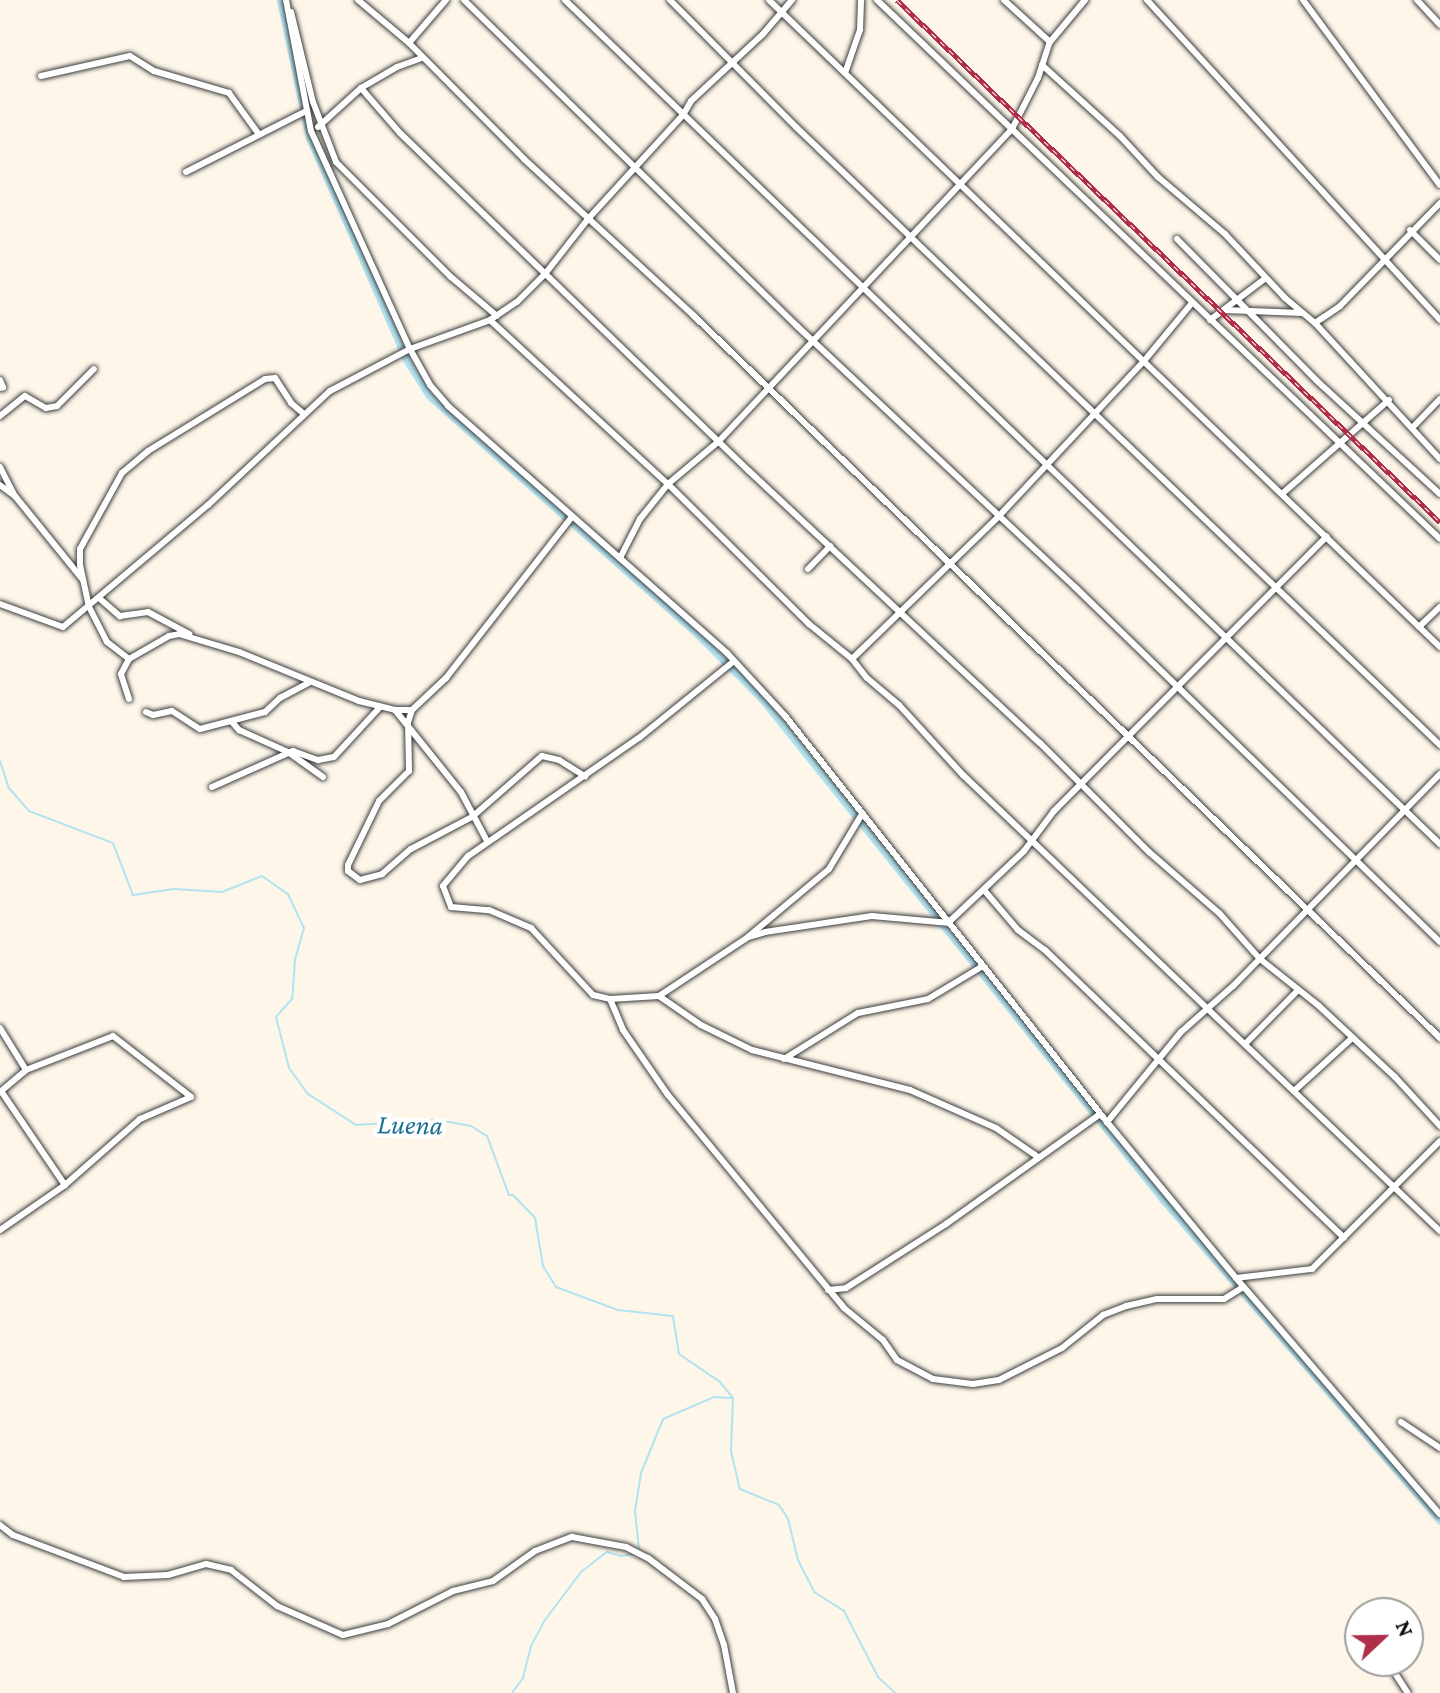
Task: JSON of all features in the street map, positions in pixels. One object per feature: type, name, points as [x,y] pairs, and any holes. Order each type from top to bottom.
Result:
[{"type":"street","points":[[286,0],[311,131],[410,349],[430,385],[448,406],[734,661],[786,717],[1100,1114],[1243,1287],[1438,1508]]},
{"type":"street","points":[[286,0],[294,19],[321,126],[336,162],[348,177],[809,624],[852,659],[963,775],[1440,1231]]},
{"type":"street","points":[[358,0],[409,43],[1440,1038]]},
{"type":"street","points":[[409,43],[446,0]]},
{"type":"street","points":[[464,0],[581,117],[1440,942]]},
{"type":"street","points":[[565,0],[864,291],[1228,636],[1440,844]]},
{"type":"street","points":[[670,0],[1440,745]]},
{"type":"street","points":[[769,0],[1440,647]]},
{"type":"street","points":[[0,604],[63,627],[208,505],[304,414],[340,385],[410,349],[493,318],[545,274],[588,219],[683,115],[691,101],[792,0]]},
{"type":"street","points":[[845,73],[860,30],[861,0]]},
{"type":"street","points":[[877,0],[1440,539]]},
{"type":"street","points":[[1004,0],[1050,42]]},
{"type":"street","points":[[620,558],[640,519],[668,484],[719,441],[813,340],[864,291],[1012,129],[1050,42],[1085,0]]},
{"type":"street","points":[[1147,0],[1440,320]]},
{"type":"street","points":[[1303,0],[1440,185]]},
{"type":"street","points":[[1417,0],[1440,25]]},
{"type":"street","points":[[41,76],[130,56],[154,71],[229,93],[258,133]]},
{"type":"street","points":[[311,131],[321,126],[361,88],[397,67],[422,58]]},
{"type":"street","points":[[1042,65],[1120,136],[1158,177],[1225,234],[1266,278],[1315,323],[1440,459]]},
{"type":"street","points":[[361,88],[400,133],[545,274],[1082,784],[1149,852],[1220,914],[1260,959],[1418,1099],[1440,1126]]},
{"type":"street","points":[[186,172],[306,111]]},
{"type":"street","points":[[1315,323],[1340,306],[1410,230],[1440,203]]},
{"type":"street","points":[[1410,230],[1440,260]]},
{"type":"street","points":[[1177,239],[1363,424],[1440,494]]},
{"type":"street","points":[[1210,320],[1266,278]]},
{"type":"street","points":[[852,659],[998,517],[1144,361],[1192,303]]},
{"type":"street","points":[[1225,310],[1302,313]]},
{"type":"street","points":[[0,416],[25,396],[46,408],[57,406],[94,369]]},
{"type":"street","points":[[129,659],[107,642],[89,607],[80,549],[122,473],[148,451],[265,379],[275,378],[291,403],[304,414]]},
{"type":"street","points":[[0,380],[0,388]]},
{"type":"street","points":[[1413,427],[1440,399]]},
{"type":"street","points":[[1283,493],[1389,400]]},
{"type":"street","points":[[0,467],[15,496],[85,582]]},
{"type":"street","points":[[0,485],[15,496]]},
{"type":"street","points":[[572,517],[446,678],[412,710],[408,722],[409,771],[379,801],[348,871],[360,880],[382,874],[411,849],[472,817],[542,756],[559,760],[585,776]]},
{"type":"street","points":[[748,937],[785,928],[872,916],[949,922],[984,890],[1082,784],[1130,739],[1176,688],[1327,536]]},
{"type":"street","points":[[808,569],[830,546]]},
{"type":"street","points":[[99,598],[120,616],[148,612],[193,635],[310,682],[380,707],[412,710]]},
{"type":"street","points":[[1419,627],[1440,607]]},
{"type":"street","points":[[129,699],[121,674],[129,659],[169,636],[193,635]]},
{"type":"street","points":[[734,661],[640,737],[487,841],[446,881],[446,901],[451,907],[489,910],[531,928],[593,995],[610,999],[659,996],[748,937],[829,869],[862,814]]},
{"type":"street","points":[[146,712],[153,715],[172,711],[200,729],[265,712],[280,698],[310,682]]},
{"type":"street","points":[[212,787],[288,752],[318,760],[334,757],[380,707]]},
{"type":"street","points":[[395,710],[408,722],[429,757],[461,792],[487,841]]},
{"type":"street","points":[[232,722],[239,730],[288,752],[323,777]]},
{"type":"street","points":[[1107,1122],[1157,1057],[1356,863],[1440,774]]},
{"type":"street","points":[[984,890],[1018,930],[1045,950],[1344,1238]]},
{"type":"street","points":[[784,1059],[858,1013],[928,999],[983,966]]},
{"type":"street","points":[[1245,1044],[1298,990]]},
{"type":"street","points":[[659,996],[719,1035],[784,1059],[910,1090],[996,1128],[1038,1157]]},
{"type":"street","points":[[610,999],[623,1030],[668,1095],[828,1290],[858,1322],[883,1340],[903,1365],[939,1381],[973,1384],[1008,1377],[1019,1368],[1062,1348],[1103,1315],[1126,1306],[1157,1299],[1224,1299],[1243,1287]]},
{"type":"street","points":[[0,1028],[26,1070]]},
{"type":"street","points":[[0,1230],[65,1185],[140,1119],[191,1097],[113,1036],[26,1070],[1,1092],[65,1185]]},
{"type":"street","points":[[1294,1091],[1352,1038]]},
{"type":"street","points":[[828,1290],[846,1288],[970,1208],[1100,1114]]},
{"type":"street","points":[[1236,1278],[1312,1269],[1440,1141]]},
{"type":"street","points":[[1401,1422],[1440,1448]]},
{"type":"street","points":[[0,1525],[13,1535],[124,1577],[168,1575],[201,1565],[217,1565],[231,1570],[277,1606],[343,1635],[388,1624],[453,1591],[493,1581],[551,1544],[572,1537],[626,1547],[648,1558],[702,1599],[715,1619],[724,1645],[733,1693]]},
{"type":"waterway","points":[[280,0],[309,137],[407,361],[429,396],[699,636],[761,698],[1163,1200],[1440,1521]]},
{"type":"waterway","name":"Luena","points":[[0,761],[9,788],[29,811],[113,843],[133,895],[174,889],[222,892],[262,876],[288,894],[304,928],[295,960],[292,999],[276,1017],[289,1068],[308,1094],[356,1125],[438,1120],[471,1126],[487,1136],[509,1195],[513,1195],[535,1218],[543,1266],[556,1287],[618,1310],[673,1316],[679,1354],[720,1382],[733,1398],[731,1451],[740,1489],[779,1505],[788,1519],[798,1560],[814,1592],[844,1611],[878,1677],[895,1693]]},
{"type":"waterway","points":[[639,1549],[635,1511],[641,1473],[663,1419],[714,1397],[731,1398]]},
{"type":"waterway","points":[[512,1693],[523,1678],[531,1646],[545,1620],[581,1572],[607,1552],[621,1556],[634,1554]]},
{"type":"railway","points":[[897,0],[1440,522]]}]
